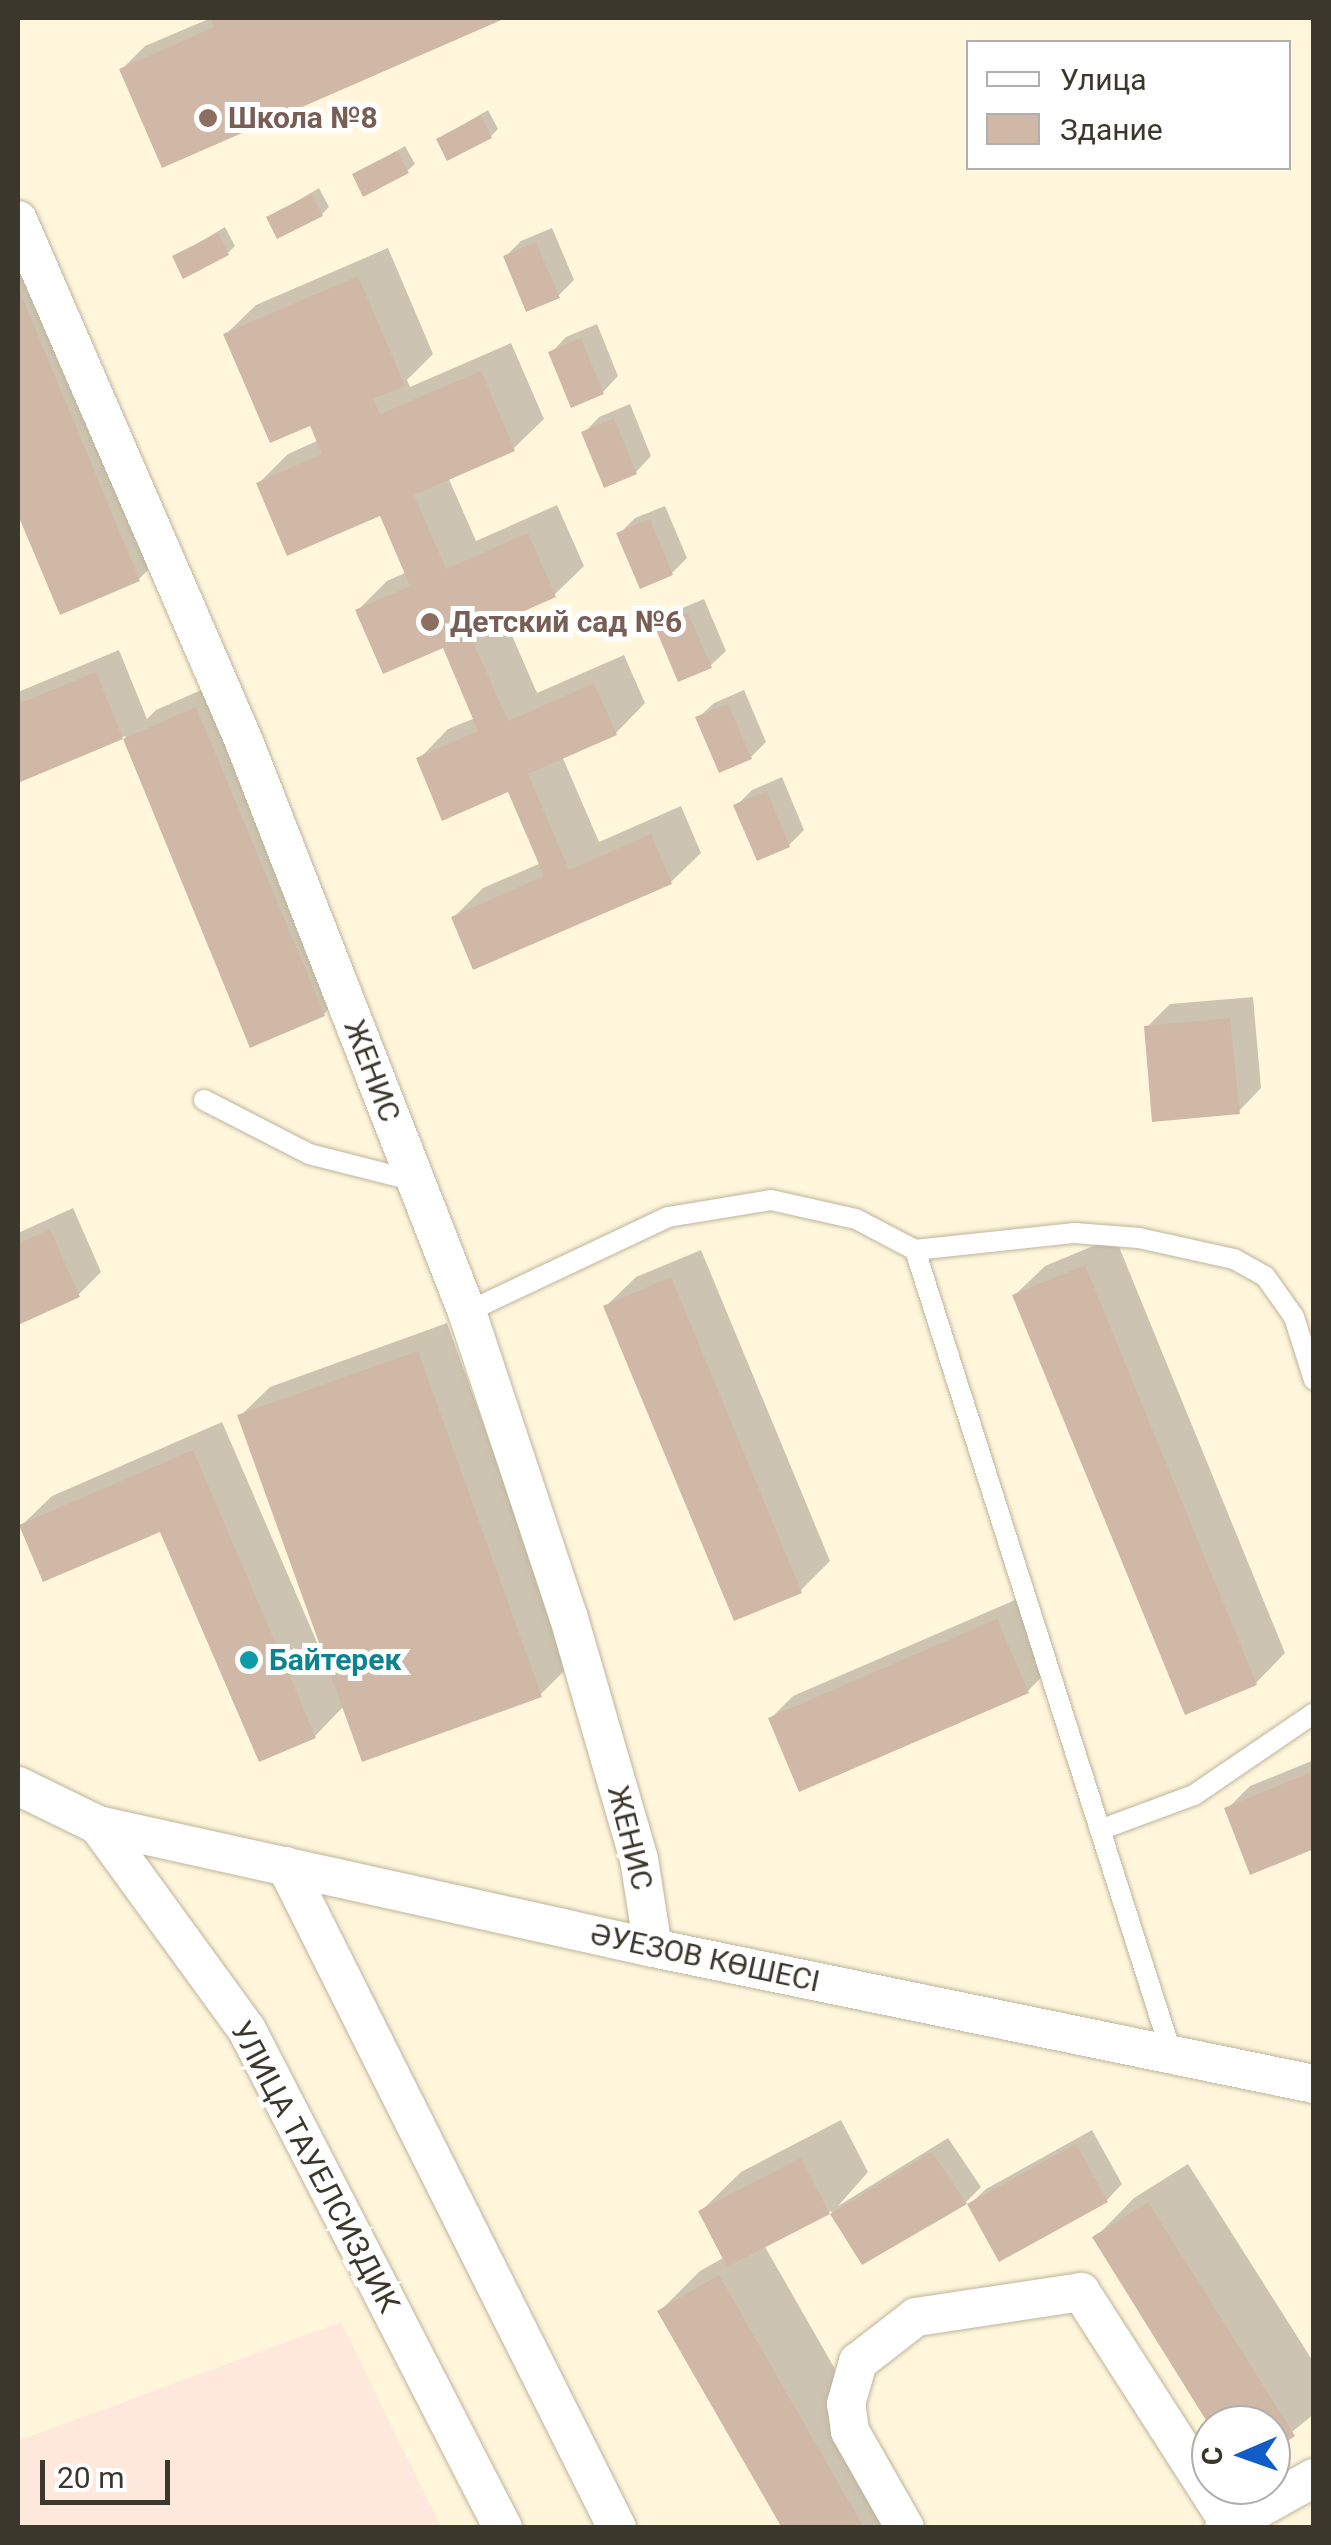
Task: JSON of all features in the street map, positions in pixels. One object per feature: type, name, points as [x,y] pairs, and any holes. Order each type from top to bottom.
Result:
[{"type":"street","name":"ЖЕНИС","points":[[18,220],[243,739],[467,1312],[579,1652],[639,1859],[653,1948]]},
{"type":"street","points":[[18,1786],[98,1825]]},
{"type":"street","name":"ӘУЕЗОВ КӨШЕСІ","points":[[98,1825],[653,1948],[1314,2084]]},
{"type":"street","name":"УЛИЦА ТАУЕЛСИЗДИК","points":[[98,1825],[246,2030],[503,2528]]},
{"type":"street","points":[[286,1866],[617,2528]]},
{"type":"street","points":[[905,2528],[850,2431],[846,2404],[858,2362],[916,2318],[1082,2292],[1227,2526],[1314,2478]]},
{"type":"lane","points":[[204,1100],[309,1154],[415,1182]]},
{"type":"lane","points":[[467,1312],[668,1217],[771,1200],[856,1218],[914,1250],[1074,1233],[1139,1238],[1234,1259],[1265,1276],[1294,1318],[1314,1380]]},
{"type":"lane","points":[[914,1250],[1171,2052]]},
{"type":"lane","points":[[1100,1830],[1194,1795],[1314,1713]]},
{"type":"shaded area","points":[[341,2322],[441,2527],[18,2527],[18,2441]]},
{"type":"building","name":"Школа №8","points":[[210,18],[506,18],[162,168],[119,69],[214,27]]},
{"type":"building","points":[[481,115],[492,138],[447,161],[436,139]]},
{"type":"building","points":[[397,151],[409,173],[363,197],[352,174]]},
{"type":"building","points":[[311,194],[323,216],[277,239],[266,217]]},
{"type":"building","points":[[218,233],[229,255],[183,279],[172,256]]},
{"type":"building","points":[[536,242],[560,298],[526,312],[503,256]]},
{"type":"building","name":"Детский сад №6","points":[[358,276],[405,386],[373,399],[380,414],[481,371],[515,451],[414,495],[446,569],[528,533],[556,597],[470,635],[508,721],[594,683],[617,735],[528,774],[569,870],[651,834],[672,884],[473,970],[451,917],[544,876],[508,792],[442,821],[416,758],[478,731],[443,648],[383,674],[355,610],[410,586],[380,516],[287,556],[256,483],[322,454],[310,426],[270,443],[223,334]]},
{"type":"building","points":[[18,287],[140,581],[60,615],[18,515]]},
{"type":"building","points":[[581,338],[604,394],[571,408],[548,352]]},
{"type":"building","points":[[614,418],[637,474],[604,488],[581,432]]},
{"type":"building","points":[[650,519],[673,575],[640,589],[616,533]]},
{"type":"building","points":[[688,613],[712,668],[678,682],[655,627]]},
{"type":"building","points":[[96,672],[123,739],[18,783],[18,704]]},
{"type":"building","points":[[728,704],[752,759],[719,773],[695,717]]},
{"type":"building","points":[[196,707],[325,1016],[250,1048],[123,739]]},
{"type":"building","points":[[767,791],[790,847],[757,861],[733,805]]},
{"type":"building","points":[[1230,1018],[1240,1114],[1152,1122],[1144,1026]]},
{"type":"building","points":[[50,1229],[80,1297],[18,1325],[18,1244]]},
{"type":"building","points":[[1085,1265],[1257,1685],[1185,1715],[1012,1295]]},
{"type":"building","points":[[671,1277],[802,1593],[734,1621],[603,1306]]},
{"type":"building","points":[[418,1351],[542,1697],[362,1762],[237,1415]]},
{"type":"building","name":"Байтерек","points":[[193,1450],[316,1738],[259,1762],[160,1532],[43,1582],[19,1525]]},
{"type":"building","points":[[997,1619],[1029,1693],[799,1792],[768,1718]]},
{"type":"building","points":[[1314,1771],[1314,1849],[1250,1875],[1224,1808]]},
{"type":"building","points":[[1076,2144],[1108,2202],[999,2262],[967,2204]]},
{"type":"building","points":[[932,2152],[967,2204],[862,2265],[830,2214]]},
{"type":"building","points":[[801,2158],[830,2214],[727,2267],[698,2211]]},
{"type":"building","points":[[1148,2202],[1276,2405],[1197,2405],[1092,2237]]},
{"type":"building","points":[[719,2275],[864,2528],[782,2528],[657,2311]]},
{"type":"place","name":"Школа №8","points":[[208,118]]},
{"type":"place","name":"Детский сад №6","points":[[430,622]]},
{"type":"place","name":"Байтерек","points":[[249,1660]]}]
